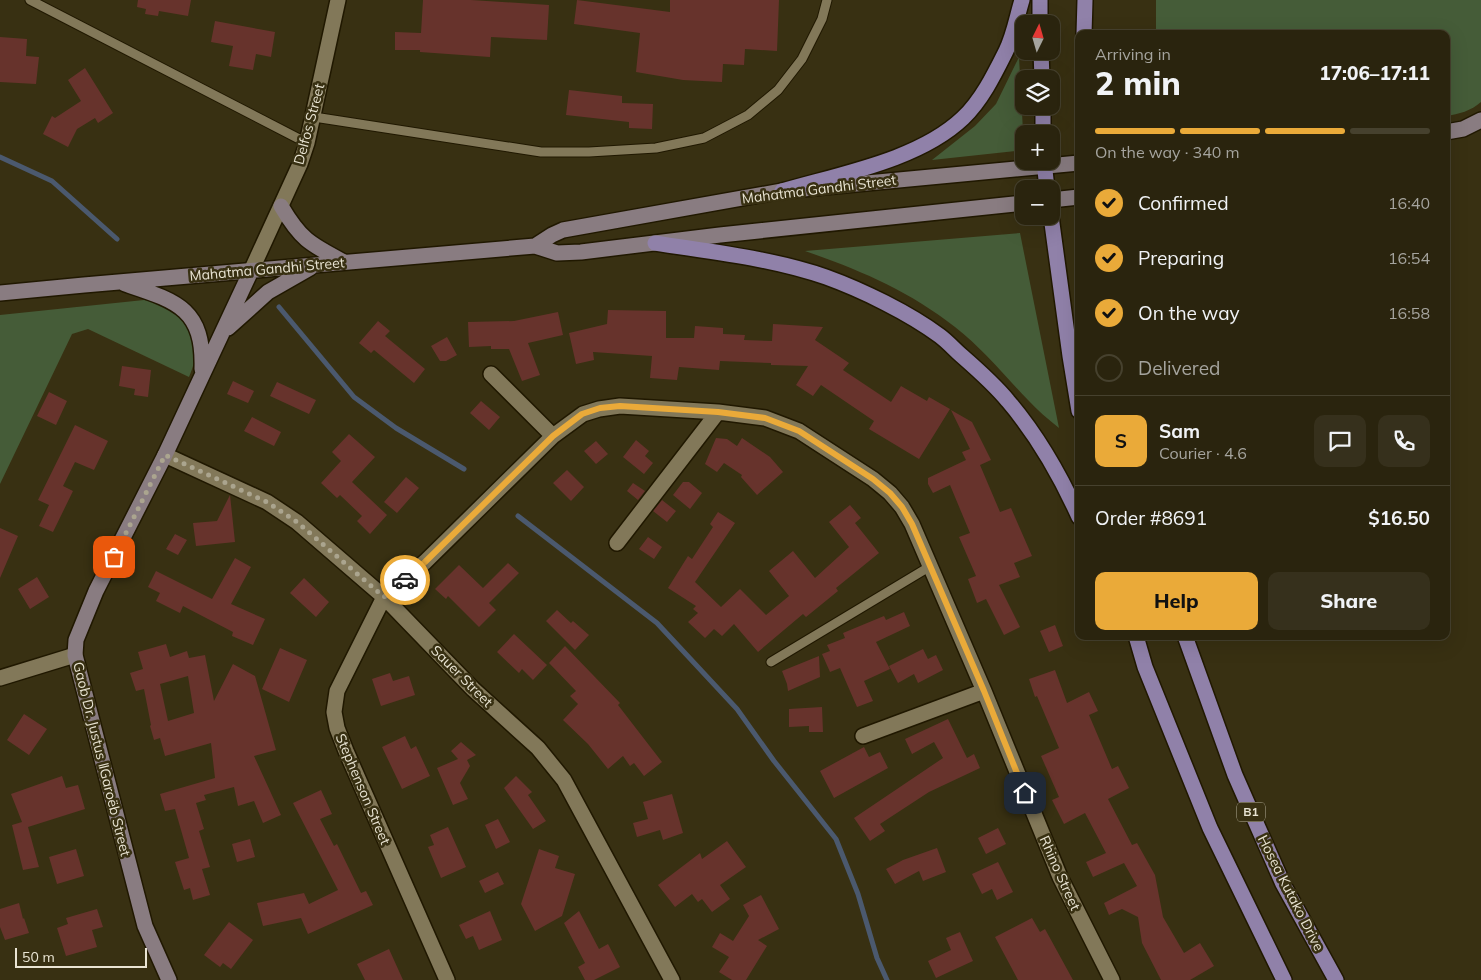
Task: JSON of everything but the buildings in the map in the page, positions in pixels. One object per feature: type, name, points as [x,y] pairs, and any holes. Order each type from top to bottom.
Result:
[{"type":"main road","points":[[782,191],[892,159],[910,152],[945,133],[964,117],[979,99],[1007,49],[1022,0]]},
{"type":"main road","points":[[1040,0],[1040,15]]},
{"type":"main road","points":[[1084,30],[1085,0]]},
{"type":"main road","points":[[1052,225],[1075,387]]},
{"type":"main road","points":[[655,243],[780,264],[825,277],[864,293],[940,336],[979,371],[1012,406],[1026,424],[1050,463],[1075,510]]},
{"type":"main road","points":[[1133,640],[1210,828],[1284,980]]},
{"type":"main road","points":[[1137,640],[1145,667]]},
{"type":"main road","name":"Hosea Kutako Drive","points":[[1186,640],[1235,776],[1283,884],[1336,980]]},
{"type":"street","name":"Delfos Street","points":[[251,271],[307,143],[338,0]]},
{"type":"street","points":[[1450,131],[1464,129],[1481,120]]},
{"type":"street","name":"Mahatma Gandhi Street","points":[[1060,164],[1075,163]]},
{"type":"street","name":"Mahatma Gandhi Street","points":[[535,246],[563,230],[782,191],[1015,167]]},
{"type":"street","points":[[1060,199],[1075,197]]},
{"type":"street","name":"Mahatma Gandhi Street","points":[[0,293],[535,246],[557,253],[581,252],[1015,204]]},
{"type":"street","points":[[281,206],[296,230],[305,239],[313,246],[345,262]]},
{"type":"street","points":[[224,332],[268,292],[316,265]]},
{"type":"street","name":"Gaob Dr. Justus ǁGaroëb Street","points":[[168,980],[145,926],[75,655],[76,640],[96,590],[165,455],[251,271]]},
{"type":"street","points":[[119,282],[166,298],[179,305],[189,314],[201,340],[203,352],[202,376]]},
{"type":"street","points":[[491,374],[553,436]]},
{"type":"street","name":"Rhino Street","points":[[384,597],[425,562],[553,436],[582,414],[600,408],[620,406],[718,412],[765,418],[799,431],[873,479],[890,493],[902,507],[912,524],[984,691],[1060,877],[1112,980]]},
{"type":"street","points":[[618,543],[718,412]]},
{"type":"street","name":"Sauer Street","points":[[165,455],[267,502],[297,522],[384,597],[473,689],[538,748],[564,780],[672,980]]},
{"type":"street","name":"Stephenson Street","points":[[384,597],[337,691],[334,712],[337,728],[346,751],[448,980]]},
{"type":"street","points":[[0,678],[75,655]]},
{"type":"street","points":[[862,736],[984,691]]},
{"type":"lane","points":[[30,0],[307,143]]},
{"type":"lane","points":[[314,117],[541,152],[589,152],[656,148],[704,138],[748,115],[778,90],[802,59],[822,19],[827,0]]},
{"type":"lane","points":[[771,662],[930,567]]},
{"type":"green space","points":[[1156,0],[1481,0],[1481,102],[1465,112],[1450,115],[1450,30],[1156,30]]},
{"type":"green space","points":[[1019,60],[1020,70],[1015,70],[1015,115],[1022,115],[1023,125],[1015,125],[1015,151],[932,160],[975,126],[996,104]]},
{"type":"green space","points":[[1020,233],[1059,428],[1035,407],[974,344],[938,314],[902,292],[865,274],[805,251]]},
{"type":"green space","points":[[144,300],[166,306],[183,319],[189,328],[195,350],[194,362],[189,377],[88,329],[72,334],[0,484],[0,315]]},
{"type":"waterway","points":[[0,157],[52,181],[117,239]]},
{"type":"waterway","points":[[279,307],[354,397],[396,428],[464,469]]},
{"type":"waterway","points":[[518,516],[657,623],[737,709],[774,761],[836,839],[858,894],[877,958],[887,980]]},
{"type":"way so far","points":[[114,557],[165,455],[267,502],[297,522],[384,597],[405,580]]},
{"type":"route","points":[[405,580],[553,436],[582,414],[600,408],[620,406],[718,412],[765,418],[799,431],[873,479],[890,493],[902,507],[912,524],[984,691],[1025,793]]}]
